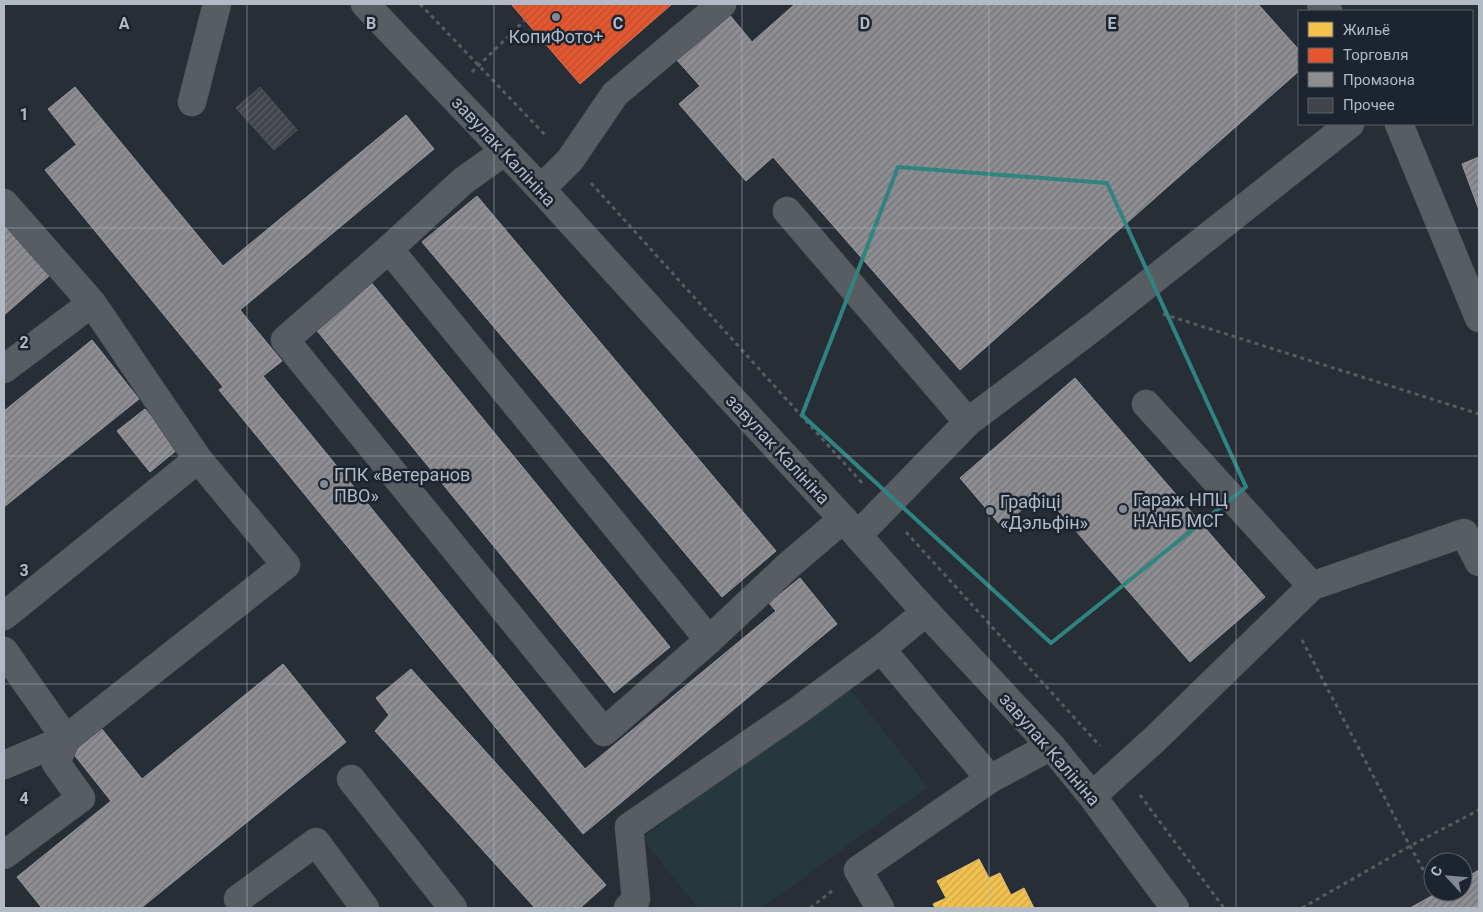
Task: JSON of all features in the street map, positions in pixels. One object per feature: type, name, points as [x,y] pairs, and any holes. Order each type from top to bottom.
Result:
[{"type":"street","points":[[192,102],[217,4]]},
{"type":"street","name":"завулак Калініна","points":[[365,4],[505,150],[926,612],[1051,746],[1092,796],[1176,908]]},
{"type":"street","points":[[541,189],[570,160],[616,94],[722,4]]},
{"type":"street","points":[[505,150],[464,181],[285,340],[604,732],[709,640],[789,566],[884,507],[968,422],[1087,332],[1349,125]]},
{"type":"street","points":[[1399,125],[1479,318]]},
{"type":"street","points":[[4,203],[92,303],[198,459],[286,565],[66,739],[4,765]]},
{"type":"street","points":[[787,211],[968,422]]},
{"type":"street","points":[[388,249],[709,640]]},
{"type":"street","points":[[4,369],[92,303]]},
{"type":"street","points":[[1146,404],[1312,586]]},
{"type":"street","points":[[4,616],[198,459]]},
{"type":"street","points":[[1092,796],[1154,739],[1312,586],[1471,530],[1479,562]]},
{"type":"street","points":[[628,908],[636,899],[629,827],[800,709],[881,649],[926,612]]},
{"type":"street","points":[[881,649],[990,779]]},
{"type":"street","points":[[4,651],[66,739]]},
{"type":"street","points":[[4,855],[82,798],[56,763],[66,739]]},
{"type":"street","points":[[880,908],[858,870],[990,779],[1051,746]]},
{"type":"street","points":[[351,779],[453,908]]},
{"type":"street","points":[[236,905],[316,842],[365,908]]},
{"type":"path","points":[[420,4],[570,160],[1121,769],[1224,908]]},
{"type":"path","points":[[478,65],[525,20]]},
{"type":"path","points":[[1124,301],[1479,414]]},
{"type":"path","points":[[1287,611],[1423,869]]},
{"type":"path","points":[[1302,908],[1410,846],[1479,810]]},
{"type":"highlighted area","points":[[898,167],[1107,183],[1246,487],[1051,643],[802,415]]},
{"type":"shaded area","points":[[848,686],[928,787],[762,908],[698,908],[642,838]]},
{"type":"building: Жильё","points":[[979,859],[989,878],[1000,873],[1011,895],[1024,888],[1034,908],[935,908],[933,904],[946,898],[937,881]]},
{"type":"building: Торговля","points":[[511,4],[672,4],[580,84]]},
{"type":"building: Промзона","points":[[795,4],[1258,4],[1298,49],[1298,72],[960,370],[773,157],[746,181],[679,104],[700,86],[676,59],[728,13],[752,42]]},
{"type":"building: Промзона","points":[[75,87],[104,122],[77,145],[48,109]]},
{"type":"building: Промзона","name":"ГПК «Ветеранов ПВО»","points":[[406,115],[434,149],[240,310],[282,361],[263,376],[585,769],[776,611],[769,603],[800,578],[837,624],[583,834],[219,390],[223,387],[45,170],[104,122],[223,266]]},
{"type":"building: Промзона","points":[[1479,157],[1479,210],[1462,164]]},
{"type":"building: Промзона","points":[[477,196],[776,551],[722,597],[422,242]]},
{"type":"building: Промзона","points":[[4,223],[49,276],[4,315]]},
{"type":"building: Промзона","points":[[370,281],[670,647],[614,693],[314,327]]},
{"type":"building: Промзона","points":[[92,340],[139,399],[4,507],[4,411]]},
{"type":"building: Промзона","name":"Гараж НПЦ НАНБ МСГ","points":[[1075,378],[1265,597],[1190,662],[1042,492],[1002,527],[960,478]]},
{"type":"building: Промзона","points":[[145,409],[178,449],[150,472],[117,431]]},
{"type":"building: Промзона","points":[[283,664],[346,742],[141,908],[42,908],[17,877],[111,801],[72,752],[101,728],[142,779]]},
{"type":"building: Промзона","points":[[411,669],[606,885],[580,908],[535,908],[375,731],[389,715],[376,698]]},
{"type":"building: Промзона","points":[[1479,870],[1479,908],[1410,908],[1423,901],[1473,902],[1473,873]]},
{"type":"building: Прочее","points":[[260,87],[297,130],[274,150],[236,108]]},
{"type":"place","name":"КопиФото+","points":[[556,17]]},
{"type":"place","name":"ГПК «Ветеранов ПВО»","points":[[324,484]]},
{"type":"place","name":"Гараж НПЦ НАНБ МСГ","points":[[1123,509]]},
{"type":"place","name":"Графіці «Дэльфін»","points":[[990,511]]}]
